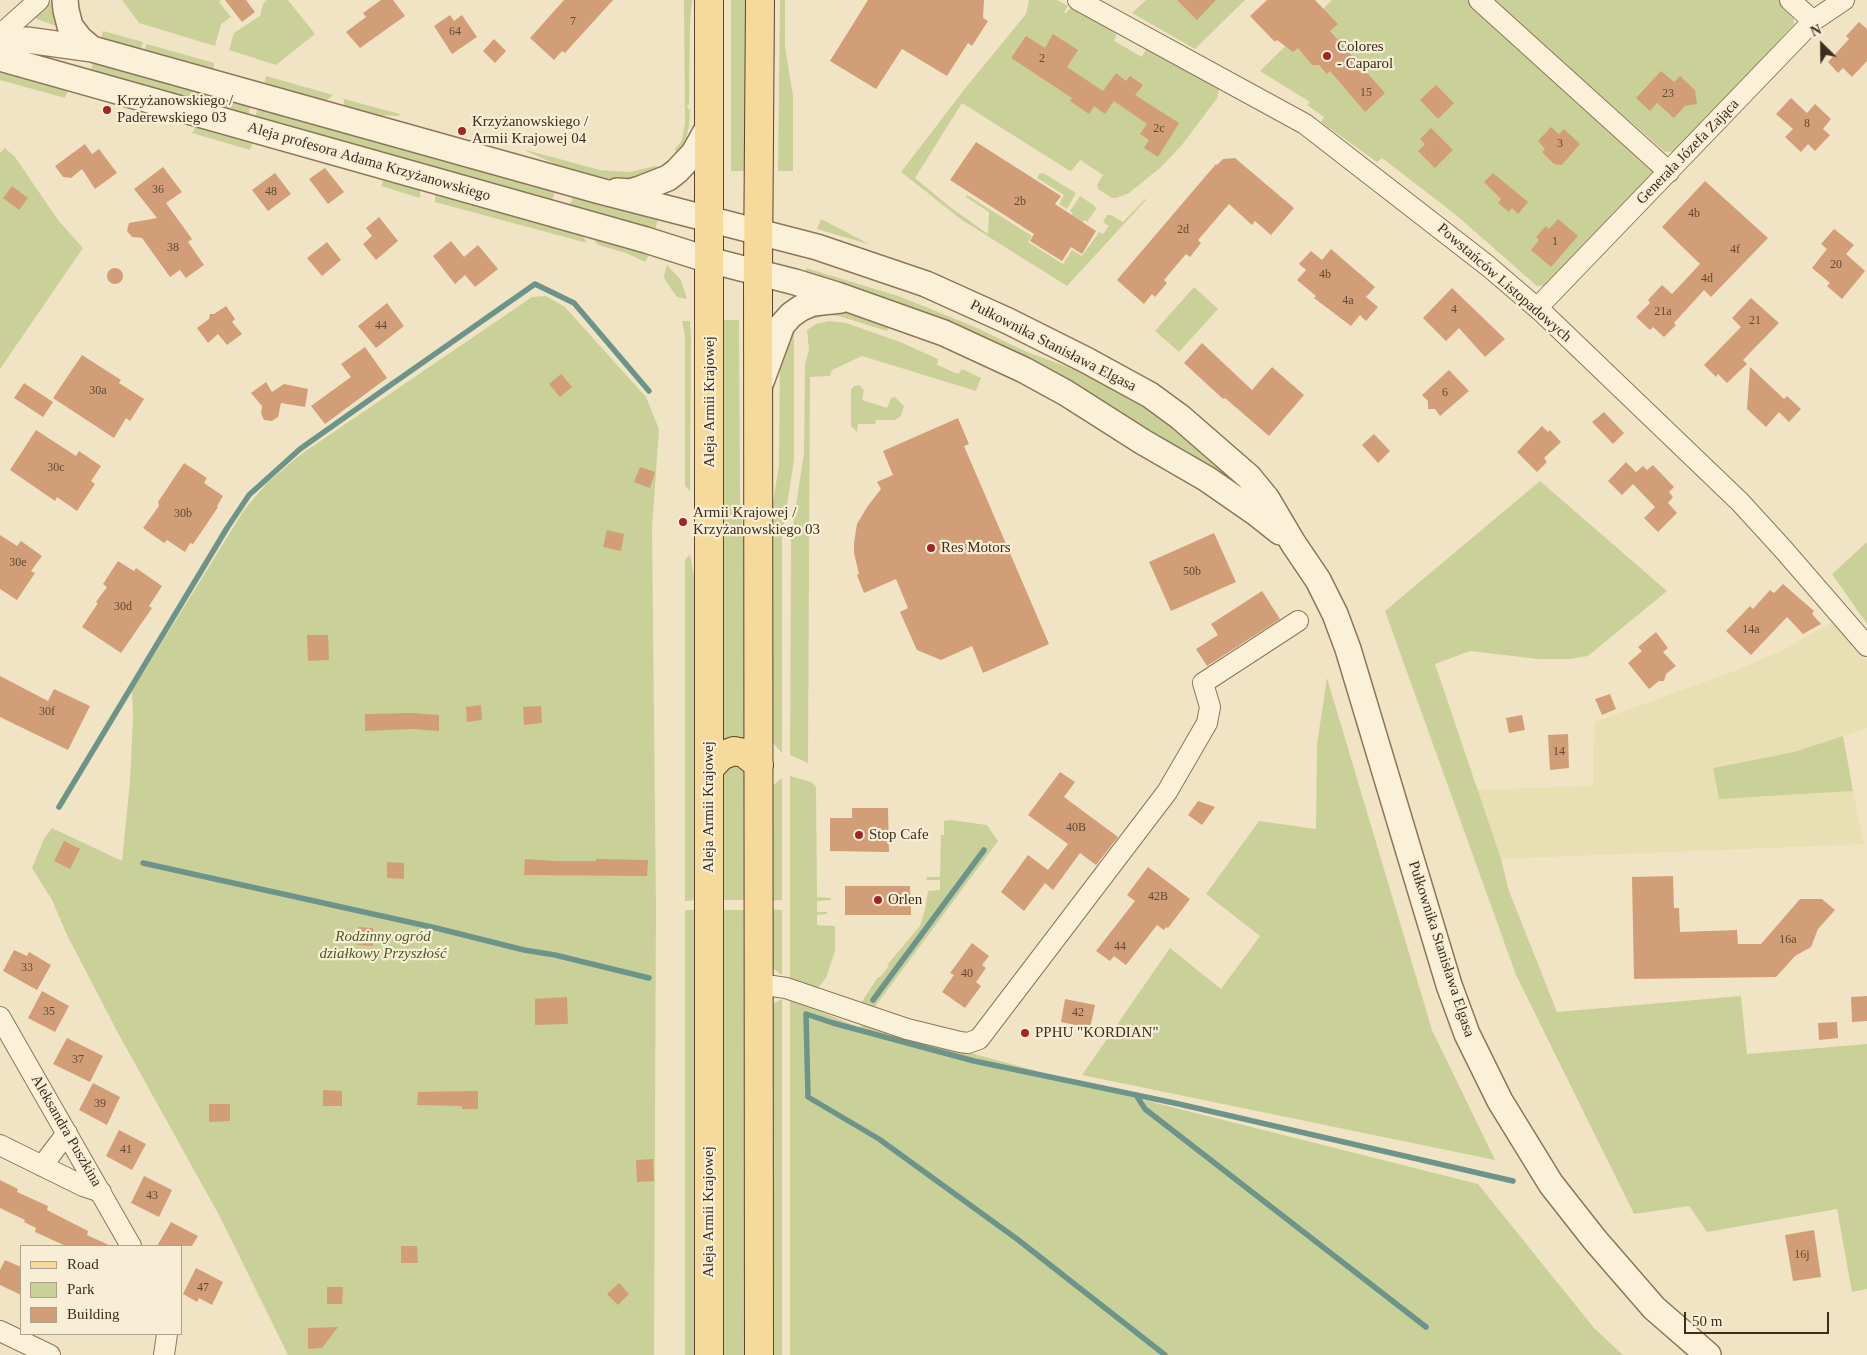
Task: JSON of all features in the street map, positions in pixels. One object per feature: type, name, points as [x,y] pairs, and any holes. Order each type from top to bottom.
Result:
[{"type":"main road","name":"Aleja Armii Krajowej","points":[[709,0],[709,1355]]},
{"type":"main road","points":[[759,1355],[758,272],[760,0]]},
{"type":"main road","points":[[709,769],[721,756],[734,751],[744,753],[759,765]]},
{"type":"street","points":[[0,35],[39,0]]},
{"type":"street","points":[[66,0],[68,19],[74,33],[92,49]]},
{"type":"street","name":"Powstańców Listopadowych","points":[[1078,0],[1305,124],[1445,231],[1538,308],[1740,502],[1790,556],[1867,646]]},
{"type":"street","points":[[1480,0],[1669,172]]},
{"type":"street","points":[[1790,0],[1813,21]]},
{"type":"street","name":"Generała Józefa Zająca","points":[[1538,308],[1813,21],[1844,0]]},
{"type":"street","points":[[0,47],[12,42],[27,40],[92,49],[600,191],[759,231]]},
{"type":"street","name":"Aleja profesora Adama Krzyżanowskiego","points":[[0,58],[709,260]]},
{"type":"street","points":[[600,191],[630,192],[668,178],[694,153],[709,126]]},
{"type":"street","points":[[538,210],[551,209],[564,201],[564,190],[554,177]]},
{"type":"street","name":"Pułkownika Stanisława Elgasa","points":[[759,231],[817,247],[926,284],[1086,360],[1150,395],[1186,422],[1249,477],[1267,499],[1318,580],[1335,614],[1345,640],[1449,985],[1467,1034],[1500,1102],[1551,1184],[1595,1240],[1654,1308],[1708,1355]]},
{"type":"street","points":[[709,260],[758,272]]},
{"type":"street","name":"Pułkownika Stanisława Elgasa","points":[[758,272],[850,300],[944,333],[1032,375],[1066,393],[1143,442],[1207,479],[1256,513],[1293,542]]},
{"type":"street","points":[[759,387],[782,325],[791,315],[800,308],[813,303],[825,300],[850,300]]},
{"type":"street","points":[[759,984],[786,988],[906,1029],[968,1043],[979,1039],[1167,792],[1207,723],[1210,707],[1203,683],[1298,622]]},
{"type":"street","name":"Aleksandra Puszkina","points":[[0,1017],[130,1245]]},
{"type":"street","points":[[42,1166],[67,1132]]},
{"type":"street","points":[[0,1145],[101,1192]]},
{"type":"street","points":[[0,1331],[50,1355]]},
{"type":"street","points":[[164,1355],[167,1335]]},
{"type":"shaded area","points":[[1832,622],[1867,662],[1867,728],[1794,752],[1713,768],[1719,799],[1853,791],[1864,844],[1501,859],[1477,790],[1593,786],[1594,722],[1740,669],[1787,648]]},
{"type":"green space","points":[[55,0],[59,27],[34,18],[44,9]]},
{"type":"green space","points":[[122,0],[221,0],[219,2],[231,17],[221,24],[215,46],[139,23]]},
{"type":"green space","points":[[267,0],[288,0],[315,34],[276,65],[229,50],[234,33],[260,16],[263,4]]},
{"type":"green space","points":[[684,0],[692,0],[689,104],[687,106],[690,109],[685,143],[677,156],[675,149],[682,140],[685,123]]},
{"type":"green space","points":[[731,0],[750,0],[749,171],[731,171]]},
{"type":"green space","points":[[780,0],[785,0],[785,46],[793,96],[793,171],[778,171]]},
{"type":"green space","points":[[1029,0],[1057,0],[1068,6],[1064,12],[1066,13],[1072,6],[1115,31],[1116,37],[1114,41],[1142,57],[1147,47],[1215,82],[1219,90],[1217,99],[1182,145],[1160,168],[1129,193],[1116,198],[1112,198],[1098,189],[1097,185],[1103,175],[1080,160],[1070,171],[962,103],[915,178],[950,207],[988,234],[989,212],[966,197],[967,195],[1032,236],[1028,242],[1063,264],[1072,250],[1082,256],[1099,232],[1103,234],[1109,226],[1103,222],[1107,215],[1111,215],[1123,222],[1146,200],[1067,286],[962,220],[901,172],[967,86],[1026,14]]},
{"type":"green space","points":[[1146,0],[1245,0],[1195,49],[1132,13]]},
{"type":"green space","points":[[1332,0],[1468,0],[1652,166],[1653,174],[1551,285],[1537,286],[1456,215],[1382,158],[1377,162],[1321,122],[1324,117],[1307,105],[1310,102],[1260,71]]},
{"type":"green space","points":[[1492,0],[1779,0],[1793,13],[1794,24],[1677,151],[1665,152]]},
{"type":"green space","points":[[103,31],[143,42],[141,49],[101,38]]},
{"type":"green space","points":[[147,44],[214,63],[214,69],[144,50]]},
{"type":"green space","points":[[94,61],[251,104],[248,116],[90,72]]},
{"type":"green space","points":[[0,73],[11,74],[68,91],[65,98],[0,80]]},
{"type":"green space","points":[[266,76],[333,95],[325,102],[264,84]]},
{"type":"green space","points":[[344,99],[400,114],[399,116],[374,115],[346,108]]},
{"type":"green space","points":[[258,107],[552,189],[554,196],[548,201],[255,118]]},
{"type":"green space","points":[[196,126],[253,143],[250,150],[192,133]]},
{"type":"green space","points":[[5,148],[15,157],[58,220],[83,248],[0,369],[0,153]]},
{"type":"green space","points":[[526,150],[600,170],[629,172],[656,166],[662,168],[648,178],[627,180],[601,178],[564,168]]},
{"type":"green space","points":[[1043,173],[1076,193],[1067,209],[1059,204],[1064,195],[1037,178],[1039,174]]},
{"type":"green space","points":[[384,179],[420,189],[420,198],[381,186]]},
{"type":"green space","points":[[435,193],[581,233],[587,243],[435,202]]},
{"type":"green space","points":[[572,195],[658,219],[655,230],[568,206],[572,201]]},
{"type":"green space","points":[[1080,196],[1095,206],[1096,209],[1087,222],[1084,220],[1080,227],[1069,219],[1073,213],[1070,211]]},
{"type":"green space","points":[[821,219],[827,222],[871,245],[817,229]]},
{"type":"green space","points":[[591,236],[639,250],[649,255],[645,262],[626,253],[598,245]]},
{"type":"green space","points":[[667,265],[681,280],[687,299],[677,297],[665,280],[664,276]]},
{"type":"green space","points":[[806,268],[898,296],[926,307],[977,328],[1027,352],[1100,379],[1151,405],[1262,503],[1211,473],[804,275]]},
{"type":"green space","points":[[1194,287],[1218,309],[1179,352],[1155,331]]},
{"type":"green space","name":"Rodzinny ogród działkowy Przyszłość","points":[[546,296],[565,307],[646,397],[659,429],[652,528],[656,906],[654,1355],[288,1355],[220,1217],[118,1033],[67,935],[52,900],[32,868],[44,839],[52,828],[122,861],[130,782],[133,717],[132,691],[244,510],[268,482],[300,455],[532,297]]},
{"type":"green space","points":[[836,307],[863,315],[889,328],[887,331],[839,316],[810,317]]},
{"type":"green space","points":[[720,320],[739,320],[740,500],[749,591],[749,744],[723,746]]},
{"type":"green space","points":[[682,321],[690,321],[691,338],[690,491],[685,486],[685,336]]},
{"type":"green space","points":[[829,321],[846,323],[900,342],[938,359],[937,365],[958,374],[962,369],[981,378],[976,391],[862,356],[832,370],[830,376],[810,377],[808,763],[790,755],[791,538],[804,453],[805,364],[809,350],[807,330],[816,324]]},
{"type":"green space","points":[[791,326],[794,331],[794,460],[782,538],[782,753],[772,742],[770,521],[779,465],[780,351]]},
{"type":"green space","points":[[859,385],[864,390],[862,400],[887,408],[891,398],[895,397],[904,406],[901,416],[895,420],[876,420],[875,424],[858,424],[857,432],[851,426],[851,390],[854,386]]},
{"type":"green space","points":[[1540,481],[1667,591],[1588,656],[1569,659],[1538,659],[1470,651],[1435,664],[1501,859],[1509,891],[1557,1012],[1741,996],[1747,1054],[1867,1044],[1867,1289],[1852,1292],[1837,1209],[1707,1232],[1689,1206],[1634,1214],[1516,975],[1385,611]]},
{"type":"green space","points":[[1867,542],[1867,624],[1832,574]]},
{"type":"green space","points":[[690,554],[698,598],[699,900],[685,901],[685,560]]},
{"type":"green space","points":[[1327,678],[1432,1030],[1495,1160],[1082,1075],[1170,948],[1221,989],[1260,936],[1206,894],[1259,821],[1316,829],[1317,744]]},
{"type":"green space","points":[[1843,736],[1853,791],[1719,799],[1713,768],[1794,752]]},
{"type":"green space","points":[[735,766],[745,770],[749,900],[720,900],[720,772],[727,767]]},
{"type":"green space","points":[[790,776],[811,782],[816,787],[817,897],[831,898],[831,900],[817,901],[817,912],[827,912],[827,914],[817,915],[817,925],[835,926],[835,951],[826,978],[817,989],[790,980]]},
{"type":"green space","points":[[782,778],[782,900],[770,901],[772,786]]},
{"type":"green space","points":[[950,820],[987,825],[998,841],[874,1008],[861,1003],[878,977],[889,966],[887,965],[920,926],[928,891],[940,890],[940,880],[927,880],[926,877],[940,877],[941,835],[944,835],[944,821]]},
{"type":"green space","points":[[770,909],[782,910],[782,975],[771,967]]},
{"type":"green space","points":[[685,910],[699,910],[698,1355],[685,1355]]},
{"type":"green space","points":[[720,910],[749,910],[749,1355],[720,1355]]},
{"type":"green space","points":[[782,999],[782,1355],[771,1355],[771,1005]]},
{"type":"green space","points":[[790,999],[858,1027],[868,1025],[1132,1097],[1478,1184],[1594,1328],[1623,1355],[790,1355]]},
{"type":"building","points":[[225,0],[246,0],[255,12],[242,22]]},
{"type":"building","points":[[381,0],[393,0],[405,16],[360,48],[346,32],[366,17],[363,13]]},
{"type":"building","points":[[564,0],[613,0],[565,53],[562,51],[554,60],[530,38]]},
{"type":"building","points":[[868,0],[984,0],[983,18],[988,21],[972,46],[968,43],[947,76],[902,49],[876,89],[830,61]]},
{"type":"building","points":[[1177,0],[1216,0],[1197,20]]},
{"type":"building","points":[[1267,0],[1315,0],[1338,24],[1330,31],[1385,93],[1365,112],[1330,71],[1327,74],[1319,65],[1312,65],[1298,48],[1293,52],[1277,40],[1275,42],[1250,16]]},
{"type":"building","points":[[450,15],[454,21],[462,15],[477,37],[452,54],[434,26]]},
{"type":"building","points":[[1859,22],[1867,29],[1867,61],[1852,77],[1843,68],[1838,73],[1828,62],[1849,39],[1846,36]]},
{"type":"building","points":[[1053,34],[1078,50],[1067,67],[1103,91],[1116,73],[1126,81],[1130,76],[1143,85],[1135,95],[1179,123],[1158,157],[1144,148],[1149,140],[1140,134],[1147,124],[1114,101],[1105,114],[1094,106],[1089,114],[1070,101],[1072,98],[1011,58],[1026,36],[1045,48]]},
{"type":"building","points":[[494,39],[506,51],[495,63],[483,51]]},
{"type":"building","points":[[1661,71],[1674,82],[1680,76],[1695,90],[1697,104],[1685,106],[1674,118],[1657,103],[1650,111],[1636,98]]},
{"type":"building","points":[[1436,85],[1454,103],[1438,119],[1420,100]]},
{"type":"building","points":[[1791,98],[1807,113],[1815,104],[1831,119],[1823,129],[1830,135],[1815,151],[1808,144],[1801,152],[1785,137],[1793,129],[1776,114]]},
{"type":"building","points":[[1551,127],[1559,134],[1564,129],[1580,144],[1562,165],[1554,164],[1542,152],[1545,149],[1538,141]]},
{"type":"building","points":[[1431,128],[1453,150],[1435,168],[1418,151],[1425,144],[1420,139]]},
{"type":"building","points":[[976,142],[1061,196],[1055,204],[1096,231],[1082,254],[1071,247],[1062,261],[1030,241],[1034,234],[950,180]]},
{"type":"building","points":[[85,144],[92,154],[99,149],[117,173],[95,189],[82,169],[71,178],[63,177],[55,166]]},
{"type":"building","points":[[1235,158],[1294,208],[1271,235],[1255,221],[1252,225],[1229,204],[1198,240],[1201,243],[1190,257],[1186,254],[1164,280],[1167,283],[1155,297],[1152,294],[1144,304],[1117,280],[1216,164],[1223,159]]},
{"type":"building","points":[[163,167],[182,192],[166,203],[192,239],[188,242],[204,265],[186,278],[180,270],[170,277],[142,238],[132,237],[127,231],[129,223],[157,218],[134,189]]},
{"type":"building","points":[[325,168],[344,192],[328,204],[309,179]]},
{"type":"building","points":[[275,173],[291,194],[268,211],[252,190]]},
{"type":"building","points":[[1493,173],[1528,202],[1518,214],[1512,208],[1509,212],[1498,203],[1501,199],[1484,182]]},
{"type":"building","points":[[1705,181],[1768,238],[1711,297],[1704,290],[1664,337],[1653,327],[1650,330],[1636,317],[1650,303],[1648,300],[1662,285],[1672,294],[1700,264],[1662,227]]},
{"type":"building","points":[[12,186],[28,198],[19,210],[3,198]]},
{"type":"building","points":[[379,217],[398,241],[376,260],[363,244],[372,236],[366,228]]},
{"type":"building","points":[[1558,219],[1578,236],[1551,267],[1531,250],[1539,240],[1536,237],[1546,226],[1549,229]]},
{"type":"building","points":[[1834,229],[1854,245],[1846,254],[1865,271],[1842,299],[1827,286],[1830,283],[1812,268],[1827,249],[1821,244]]},
{"type":"building","points":[[451,241],[464,257],[478,245],[498,269],[475,287],[465,275],[455,284],[433,256]]},
{"type":"building","points":[[327,242],[341,260],[322,276],[307,258]]},
{"type":"building","points":[[1331,249],[1375,287],[1366,297],[1378,307],[1366,321],[1360,315],[1351,326],[1314,298],[1316,296],[1297,280],[1306,270],[1299,264],[1311,251],[1322,260]]},
{"type":"building","points":[[115,268],[121,270],[123,276],[121,282],[115,284],[109,282],[107,276],[109,270]]},
{"type":"building","points":[[1452,288],[1505,339],[1485,357],[1459,328],[1446,341],[1423,318]]},
{"type":"building","points":[[1751,298],[1779,323],[1743,360],[1747,364],[1727,383],[1718,374],[1716,377],[1704,365],[1741,327],[1732,318]]},
{"type":"building","points":[[387,303],[404,326],[376,348],[358,326]]},
{"type":"building","points":[[226,306],[235,319],[232,322],[242,334],[227,345],[218,334],[208,343],[197,328],[209,319],[210,314],[214,314]]},
{"type":"building","points":[[1202,343],[1252,390],[1272,367],[1304,395],[1269,436],[1225,398],[1223,399],[1184,363]]},
{"type":"building","points":[[365,347],[387,378],[325,424],[311,406],[351,377],[341,364]]},
{"type":"building","points":[[82,355],[121,380],[119,383],[144,399],[130,421],[126,418],[114,438],[53,398]]},
{"type":"building","points":[[1750,367],[1784,399],[1787,396],[1801,409],[1789,422],[1779,412],[1766,427],[1747,409]]},
{"type":"building","points":[[1449,370],[1469,391],[1440,416],[1435,409],[1428,409],[1428,401],[1422,395]]},
{"type":"building","points":[[561,374],[572,387],[560,397],[549,384]]},
{"type":"building","points":[[266,382],[272,392],[284,384],[308,389],[305,407],[281,403],[278,417],[272,421],[264,420],[261,413],[262,406],[251,393]]},
{"type":"building","points":[[24,383],[53,402],[43,417],[14,398]]},
{"type":"building","points":[[1604,412],[1624,433],[1613,444],[1592,422]]},
{"type":"building","name":"Res Motors","points":[[958,418],[969,444],[964,446],[1049,644],[983,673],[972,646],[941,660],[917,650],[900,612],[908,608],[896,579],[864,593],[857,575],[859,574],[854,553],[857,524],[881,489],[877,482],[893,475],[883,451]]},
{"type":"building","points":[[1542,426],[1548,432],[1550,430],[1561,442],[1544,458],[1547,462],[1537,472],[1517,452]]},
{"type":"building","points":[[36,430],[76,456],[79,451],[101,466],[91,481],[95,484],[77,511],[57,497],[55,501],[10,470]]},
{"type":"building","points":[[1374,434],[1390,451],[1378,463],[1362,445]]},
{"type":"building","points":[[1626,462],[1636,472],[1643,466],[1647,470],[1653,465],[1674,487],[1669,492],[1673,497],[1668,503],[1677,513],[1658,532],[1644,518],[1655,507],[1633,484],[1622,495],[1608,481]]},
{"type":"building","points":[[184,463],[207,478],[204,483],[223,496],[208,522],[193,544],[190,543],[185,552],[167,540],[164,543],[143,528],[159,506],[158,502]]},
{"type":"building","points":[[640,467],[655,472],[650,488],[634,482]]},
{"type":"building","points":[[607,530],[624,534],[621,551],[603,547]]},
{"type":"building","points":[[1214,533],[1236,582],[1171,611],[1149,562]]},
{"type":"building","points":[[0,535],[17,546],[21,541],[42,556],[31,571],[35,573],[17,600],[0,589]]},
{"type":"building","points":[[118,561],[134,571],[136,568],[162,586],[149,606],[152,608],[121,653],[82,627],[107,587],[103,584]]},
{"type":"building","points":[[1783,584],[1814,611],[1812,614],[1821,624],[1803,634],[1787,617],[1751,655],[1726,631],[1750,606],[1753,609],[1770,590],[1774,593]]},
{"type":"building","points":[[1262,591],[1280,619],[1207,666],[1196,649],[1218,635],[1211,624]]},
{"type":"building","points":[[1656,632],[1668,648],[1663,652],[1676,666],[1666,674],[1664,681],[1659,681],[1649,689],[1628,663],[1642,651],[1638,647]]},
{"type":"building","points":[[307,635],[328,635],[329,660],[308,661]]},
{"type":"building","points":[[0,676],[48,701],[54,689],[90,706],[68,750],[0,717]]},
{"type":"building","points":[[1610,694],[1616,709],[1602,715],[1595,699]]},
{"type":"building","points":[[481,705],[482,720],[467,722],[466,707]]},
{"type":"building","points":[[541,706],[542,723],[524,725],[523,707]]},
{"type":"building","points":[[411,713],[439,715],[439,731],[412,729],[365,731],[365,714]]},
{"type":"building","points":[[1522,715],[1525,730],[1509,733],[1506,718]]},
{"type":"building","points":[[1568,734],[1569,768],[1550,770],[1548,735]]},
{"type":"building","points":[[1060,772],[1075,782],[1064,797],[1118,837],[1096,865],[1080,853],[1053,890],[1045,883],[1024,911],[1001,892],[1028,855],[1048,870],[1068,844],[1028,815]]},
{"type":"building","points":[[1198,801],[1215,807],[1202,825],[1188,815]]},
{"type":"building","name":"Stop Cafe","points":[[852,808],[888,808],[889,852],[830,851],[830,818],[852,818]]},
{"type":"building","points":[[64,841],[80,849],[70,869],[54,861]]},
{"type":"building","points":[[525,859],[556,861],[596,861],[596,859],[648,860],[647,876],[524,875]]},
{"type":"building","points":[[387,862],[404,863],[404,879],[387,878]]},
{"type":"building","points":[[1148,867],[1190,899],[1168,928],[1166,927],[1164,930],[1157,925],[1126,965],[1114,956],[1110,961],[1096,951],[1135,901],[1127,895]]},
{"type":"building","points":[[1673,876],[1674,908],[1679,908],[1680,932],[1737,930],[1738,944],[1761,944],[1800,899],[1822,899],[1835,910],[1818,929],[1811,947],[1795,956],[1776,977],[1634,979],[1632,877]]},
{"type":"building","points":[[845,886],[910,886],[911,915],[845,915]]},
{"type":"building","points":[[358,927],[373,928],[373,946],[357,945]]},
{"type":"building","points":[[972,943],[989,956],[982,965],[986,968],[976,982],[981,986],[965,1008],[942,992],[954,975],[950,973]]},
{"type":"building","points":[[14,950],[27,956],[29,952],[51,965],[37,990],[3,971]]},
{"type":"building","points":[[42,991],[69,1006],[55,1032],[28,1018]]},
{"type":"building","points":[[1867,996],[1867,1021],[1852,1022],[1851,997]]},
{"type":"building","points":[[567,997],[568,1024],[535,1025],[535,999]]},
{"type":"building","points":[[1065,999],[1095,1005],[1090,1028],[1061,1022]]},
{"type":"building","points":[[1837,1022],[1838,1038],[1819,1040],[1818,1023]]},
{"type":"building","points":[[67,1038],[103,1056],[90,1082],[53,1064]]},
{"type":"building","points":[[93,1083],[120,1097],[107,1125],[79,1110]]},
{"type":"building","points":[[323,1090],[342,1091],[342,1106],[323,1106]]},
{"type":"building","points":[[478,1091],[478,1109],[462,1109],[462,1106],[417,1105],[418,1092]]},
{"type":"building","points":[[209,1104],[230,1104],[230,1121],[209,1122]]},
{"type":"building","points":[[119,1130],[146,1144],[132,1170],[106,1156]]},
{"type":"building","points":[[653,1159],[654,1181],[637,1182],[636,1160]]},
{"type":"building","points":[[144,1176],[172,1190],[159,1217],[131,1203]]},
{"type":"building","points":[[0,1180],[18,1189],[17,1192],[48,1206],[47,1210],[88,1231],[87,1235],[109,1245],[64,1245],[35,1232],[36,1228],[24,1222],[25,1220],[0,1208]]},
{"type":"building","points":[[171,1222],[198,1236],[192,1246],[158,1245]]},
{"type":"building","points":[[1814,1230],[1821,1277],[1793,1281],[1785,1235]]},
{"type":"building","points":[[401,1246],[417,1246],[418,1263],[401,1263]]},
{"type":"building","points":[[5,1260],[20,1267],[20,1295],[0,1285],[0,1270]]},
{"type":"building","points":[[196,1268],[223,1282],[212,1305],[199,1298],[197,1302],[183,1294]]},
{"type":"building","points":[[619,1283],[629,1294],[618,1305],[607,1294]]},
{"type":"building","points":[[327,1287],[343,1287],[342,1304],[327,1304]]},
{"type":"building","points":[[338,1327],[322,1348],[308,1349],[308,1328]]},
{"type":"waterway","points":[[59,807],[227,528],[249,495],[300,449],[382,391],[535,284],[574,303],[649,391]]},
{"type":"waterway","points":[[873,1000],[984,850]]},
{"type":"waterway","points":[[143,863],[436,928],[524,950],[555,955],[649,978]]},
{"type":"waterway","points":[[1165,1355],[1017,1239],[879,1139],[808,1097],[806,1014],[974,1061],[1179,1104],[1513,1181]]},
{"type":"waterway","points":[[1136,1095],[1145,1109],[1426,1327]]},
{"type":"place","name":"Colores - Caparol","points":[[1327,56]]},
{"type":"place","name":"Krzyżanowskiego / Paderewskiego 03","points":[[107,110]]},
{"type":"place","name":"Krzyżanowskiego / Armii Krajowej 04","points":[[462,131]]},
{"type":"place","name":"Armii Krajowej / Krzyżanowskiego 03","points":[[683,522]]},
{"type":"place","name":"Res Motors","points":[[931,548]]},
{"type":"place","name":"Stop Cafe","points":[[859,835]]},
{"type":"place","name":"Orlen","points":[[878,900]]},
{"type":"place","name":"PPHU \"KORDIAN\"","points":[[1025,1033]]}]
